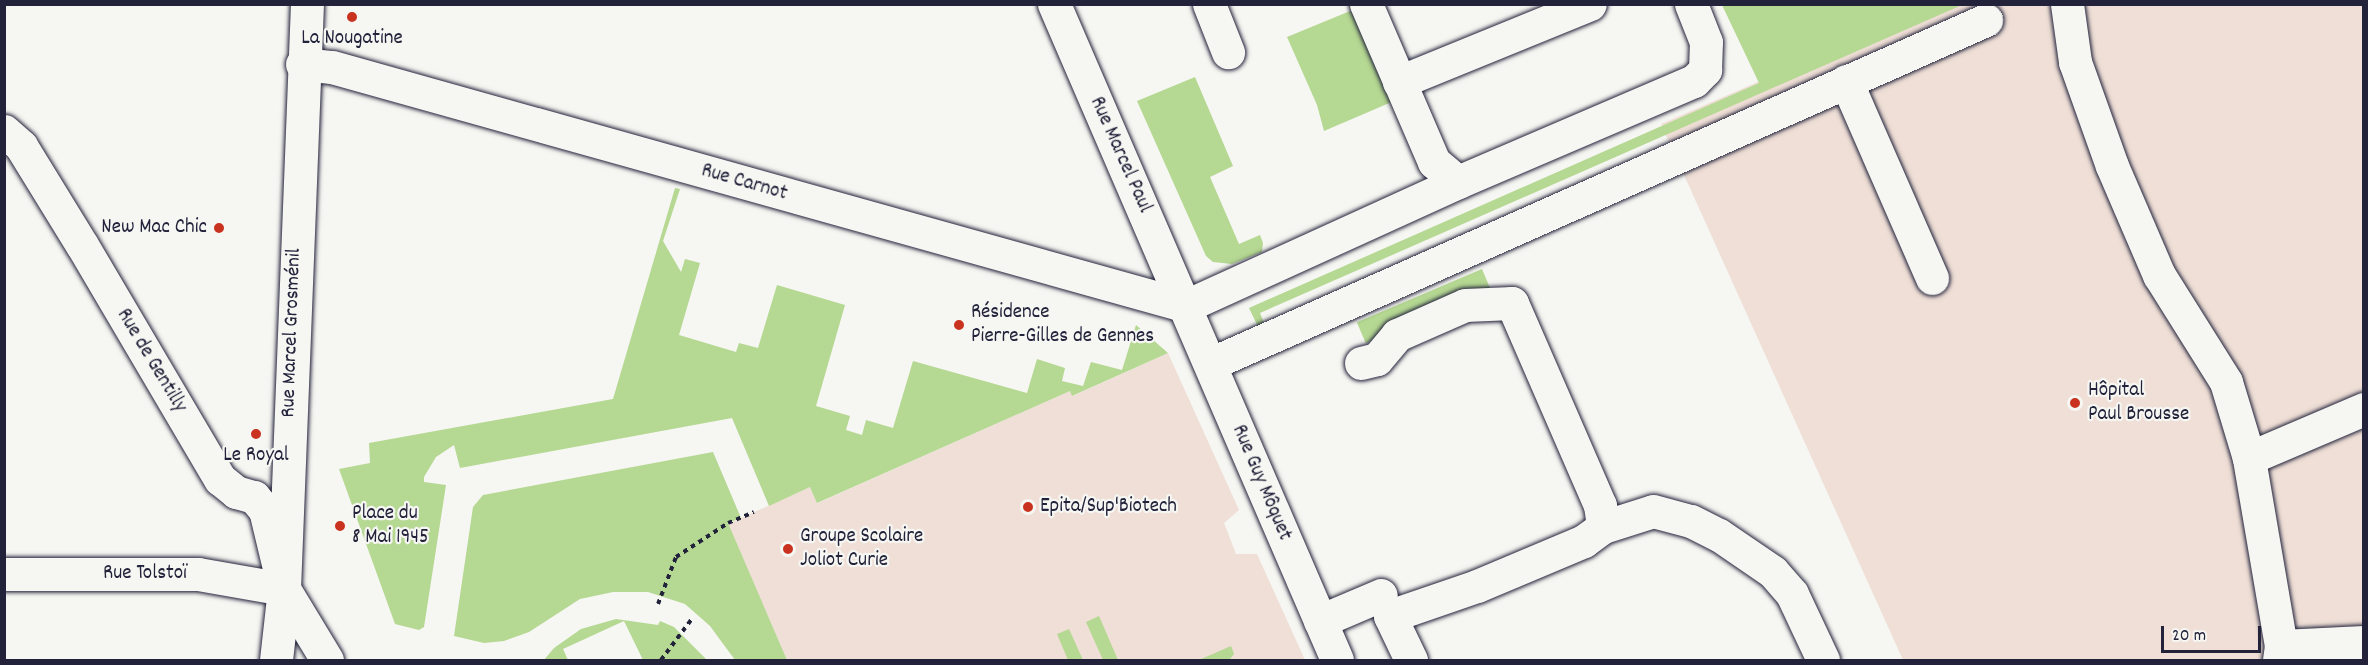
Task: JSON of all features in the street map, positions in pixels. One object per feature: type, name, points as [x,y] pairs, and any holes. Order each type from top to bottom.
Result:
[{"type":"street","name":"Rue Marcel Grosménil","points":[[276,660],[284,589],[306,4]]},
{"type":"street","name":"Rue Marcel Paul","points":[[1054,4],[1186,306]]},
{"type":"street","points":[[1209,4],[1228,52]]},
{"type":"street","points":[[1366,4],[1434,162],[1458,182]]},
{"type":"street","points":[[1400,82],[1590,4]]},
{"type":"street","points":[[1186,306],[1458,182],[1694,81],[1705,70],[1706,42],[1692,4]]},
{"type":"street","points":[[2067,4],[2075,62],[2112,166],[2159,275],[2226,382],[2249,458],[2280,653],[2364,642]]},
{"type":"street","points":[[1210,364],[1986,20]]},
{"type":"street","name":"Rue Carnot","points":[[302,64],[332,67],[1186,306]]},
{"type":"street","points":[[1846,81],[1932,278]]},
{"type":"street","name":"Rue de Gentilly","points":[[4,130],[21,146],[220,478],[236,492],[254,497],[265,510],[284,589]]},
{"type":"street","points":[[1361,363],[1377,359],[1397,335],[1465,305],[1512,303],[1600,505],[1603,527]]},
{"type":"street","name":"Rue Guy Môquet","points":[[1186,306],[1337,660]]},
{"type":"street","points":[[2249,458],[2364,409]]},
{"type":"street","points":[[1410,660],[1390,616],[1477,586],[1584,541],[1603,527],[1653,511],[1691,521],[1719,535],[1773,572],[1792,594],[1823,660]]},
{"type":"street","name":"Rue Tolstoï","points":[[4,574],[198,574],[284,589]]},
{"type":"street","points":[[284,589],[327,660]]},
{"type":"street","points":[[1320,621],[1381,595]]},
{"type":"path","points":[[658,604],[676,557],[728,523],[754,512]]},
{"type":"path","points":[[661,660],[691,620]]},
{"type":"shaded area","name":"Hôpital Paul Brousse","points":[[1935,5],[2363,5],[2363,660],[1903,660],[1661,124]]},
{"type":"shaded area","name":"Epita/Sup'Biotech","points":[[1168,353],[1239,510],[1224,523],[1236,554],[1257,554],[1305,660],[787,660],[728,524],[810,487],[818,503],[1070,391],[1073,396]]},
{"type":"green space","points":[[1722,5],[1962,5],[1260,313],[1266,328],[1260,331],[1249,308],[1759,83]]},
{"type":"green space","points":[[1355,9],[1394,101],[1324,131],[1317,105],[1287,37]]},
{"type":"green space","points":[[1195,77],[1233,166],[1210,177],[1239,244],[1260,235],[1263,243],[1262,252],[1232,264],[1213,262],[1206,256],[1137,101]]},
{"type":"green space","points":[[675,188],[680,189],[663,241],[681,272],[685,259],[700,263],[679,335],[736,352],[739,343],[758,348],[777,285],[845,305],[816,406],[850,416],[846,430],[862,435],[866,420],[893,428],[913,361],[1027,393],[1037,359],[1065,368],[1062,381],[1083,386],[1091,362],[1122,370],[1136,325],[1168,353],[1072,396],[1070,391],[817,503],[810,487],[769,506],[732,418],[460,468],[454,445],[436,457],[424,477],[424,482],[446,485],[424,627],[419,630],[395,624],[339,469],[370,463],[369,443],[613,399]]},
{"type":"green space","points":[[1482,269],[1491,290],[1366,343],[1357,322]]},
{"type":"green space","points":[[713,452],[741,518],[728,523],[787,660],[735,660],[710,626],[685,604],[648,592],[613,592],[580,599],[529,632],[504,641],[484,643],[454,636],[473,507],[483,495]]},
{"type":"green space","points":[[1099,616],[1118,660],[1103,660],[1086,622]]},
{"type":"green space","points":[[616,619],[658,625],[660,621],[674,627],[707,660],[643,660],[624,621],[563,649],[568,660],[544,660],[554,648],[581,629]]},
{"type":"green space","points":[[1069,629],[1083,660],[1068,660],[1057,634]]},
{"type":"green space","points":[[1231,646],[1234,654],[1230,659],[1199,660]]},
{"type":"place","name":"La Nougatine","points":[[352,17]]},
{"type":"place","name":"New Mac Chic","points":[[219,228]]},
{"type":"place","name":"Résidence Pierre-Gilles de Gennes","points":[[959,325]]},
{"type":"place","name":"Hôpital Paul Brousse","points":[[2075,403]]},
{"type":"place","name":"Le Royal","points":[[256,434]]},
{"type":"place","name":"Epita/Sup'Biotech","points":[[1028,507]]},
{"type":"place","name":"Place du 8 Mai 1945","points":[[340,526]]},
{"type":"place","name":"Groupe Scolaire Joliot Curie","points":[[788,549]]}]
